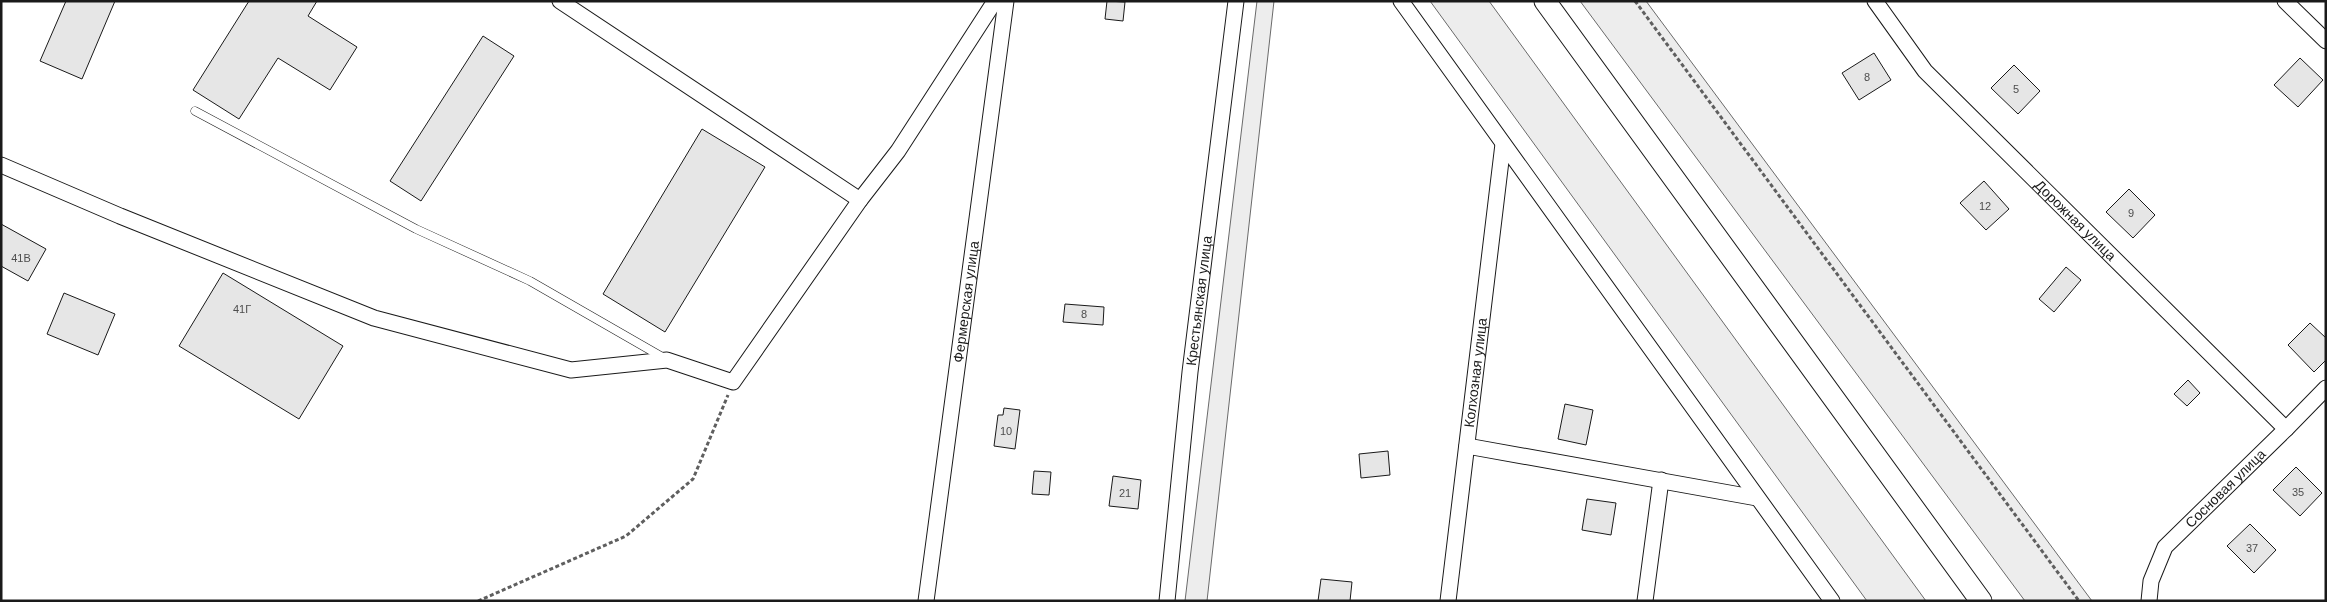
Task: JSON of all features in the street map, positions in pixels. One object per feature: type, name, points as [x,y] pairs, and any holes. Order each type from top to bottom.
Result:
[{"type":"street","points":[[560,1],[860,200]]},
{"type":"street","points":[[1,165],[120,216],[374,318],[571,370],[667,360],[733,382],[860,200],[898,151],[995,1]]},
{"type":"street","name":"Фермерская улица","points":[[926,601],[1006,1]]},
{"type":"street","name":"Крестьянская улица","points":[[1167,601],[1190,372],[1236,1]]},
{"type":"street","points":[[1401,1],[1832,601]]},
{"type":"street","points":[[1546,1],[1982,601]]},
{"type":"street","name":"Дорожная улица","points":[[1875,1],[1925,71],[2286,430]]},
{"type":"street","points":[[2285,1],[2326,40]]},
{"type":"street","name":"Колхозная улица","points":[[1448,601],[1504,144]]},
{"type":"street","name":"Сосновая улица","points":[[2149,601],[2151,582],[2165,547],[2286,430],[2326,388]]},
{"type":"street","points":[[1467,446],[1758,498]]},
{"type":"street","points":[[1645,601],[1661,480]]},
{"type":"lane","points":[[195,111],[416,229],[530,281],[667,360]]},
{"type":"path","points":[[1635,1],[2079,601]]},
{"type":"path","points":[[478,601],[626,536],[693,479],[733,382]]},
{"type":"shaded area","points":[[1257,1],[1274,1],[1207,601],[1185,601]]},
{"type":"shaded area","points":[[1430,1],[1489,1],[1926,601],[1867,601]]},
{"type":"shaded area","points":[[1580,1],[1646,1],[2092,601],[2025,601]]},
{"type":"building","points":[[66,1],[115,1],[82,79],[40,61]]},
{"type":"building","points":[[249,1],[317,1],[308,16],[357,47],[330,90],[278,58],[239,119],[193,90]]},
{"type":"building","points":[[1107,1],[1125,2],[1123,21],[1105,19]]},
{"type":"building","points":[[483,36],[514,56],[421,201],[390,181]]},
{"type":"building","points":[[1874,53],[1891,80],[1859,100],[1842,73]]},
{"type":"building","points":[[2300,58],[2323,80],[2298,107],[2274,85]]},
{"type":"building","points":[[2014,65],[2040,91],[2018,114],[1991,88]]},
{"type":"building","points":[[702,129],[765,167],[665,332],[603,294]]},
{"type":"building","points":[[1984,181],[2009,209],[1986,230],[1960,203]]},
{"type":"building","points":[[2129,189],[2155,215],[2133,238],[2106,212]]},
{"type":"building","points":[[1,224],[46,249],[28,281],[1,266]]},
{"type":"building","points":[[2066,267],[2081,280],[2054,312],[2039,299]]},
{"type":"building","points":[[223,273],[343,346],[299,419],[179,346]]},
{"type":"building","points":[[64,293],[115,314],[98,355],[47,334]]},
{"type":"building","points":[[1065,304],[1104,307],[1103,325],[1063,322]]},
{"type":"building","points":[[2310,323],[2326,338],[2326,360],[2314,372],[2288,345]]},
{"type":"building","points":[[2188,380],[2200,393],[2187,406],[2174,394]]},
{"type":"building","points":[[1565,404],[1593,410],[1586,445],[1558,439]]},
{"type":"building","points":[[1004,408],[1020,410],[1015,449],[994,446],[998,415],[1003,415]]},
{"type":"building","points":[[1388,451],[1390,475],[1361,478],[1359,454]]},
{"type":"building","points":[[2296,467],[2322,493],[2300,516],[2273,490]]},
{"type":"building","points":[[1034,471],[1051,472],[1049,495],[1032,494]]},
{"type":"building","points":[[1113,476],[1141,480],[1138,509],[1109,506]]},
{"type":"building","points":[[1587,499],[1616,503],[1611,535],[1582,530]]},
{"type":"building","points":[[2250,524],[2276,550],[2254,573],[2227,546]]},
{"type":"building","points":[[1321,579],[1352,582],[1350,601],[1318,601]]}]
